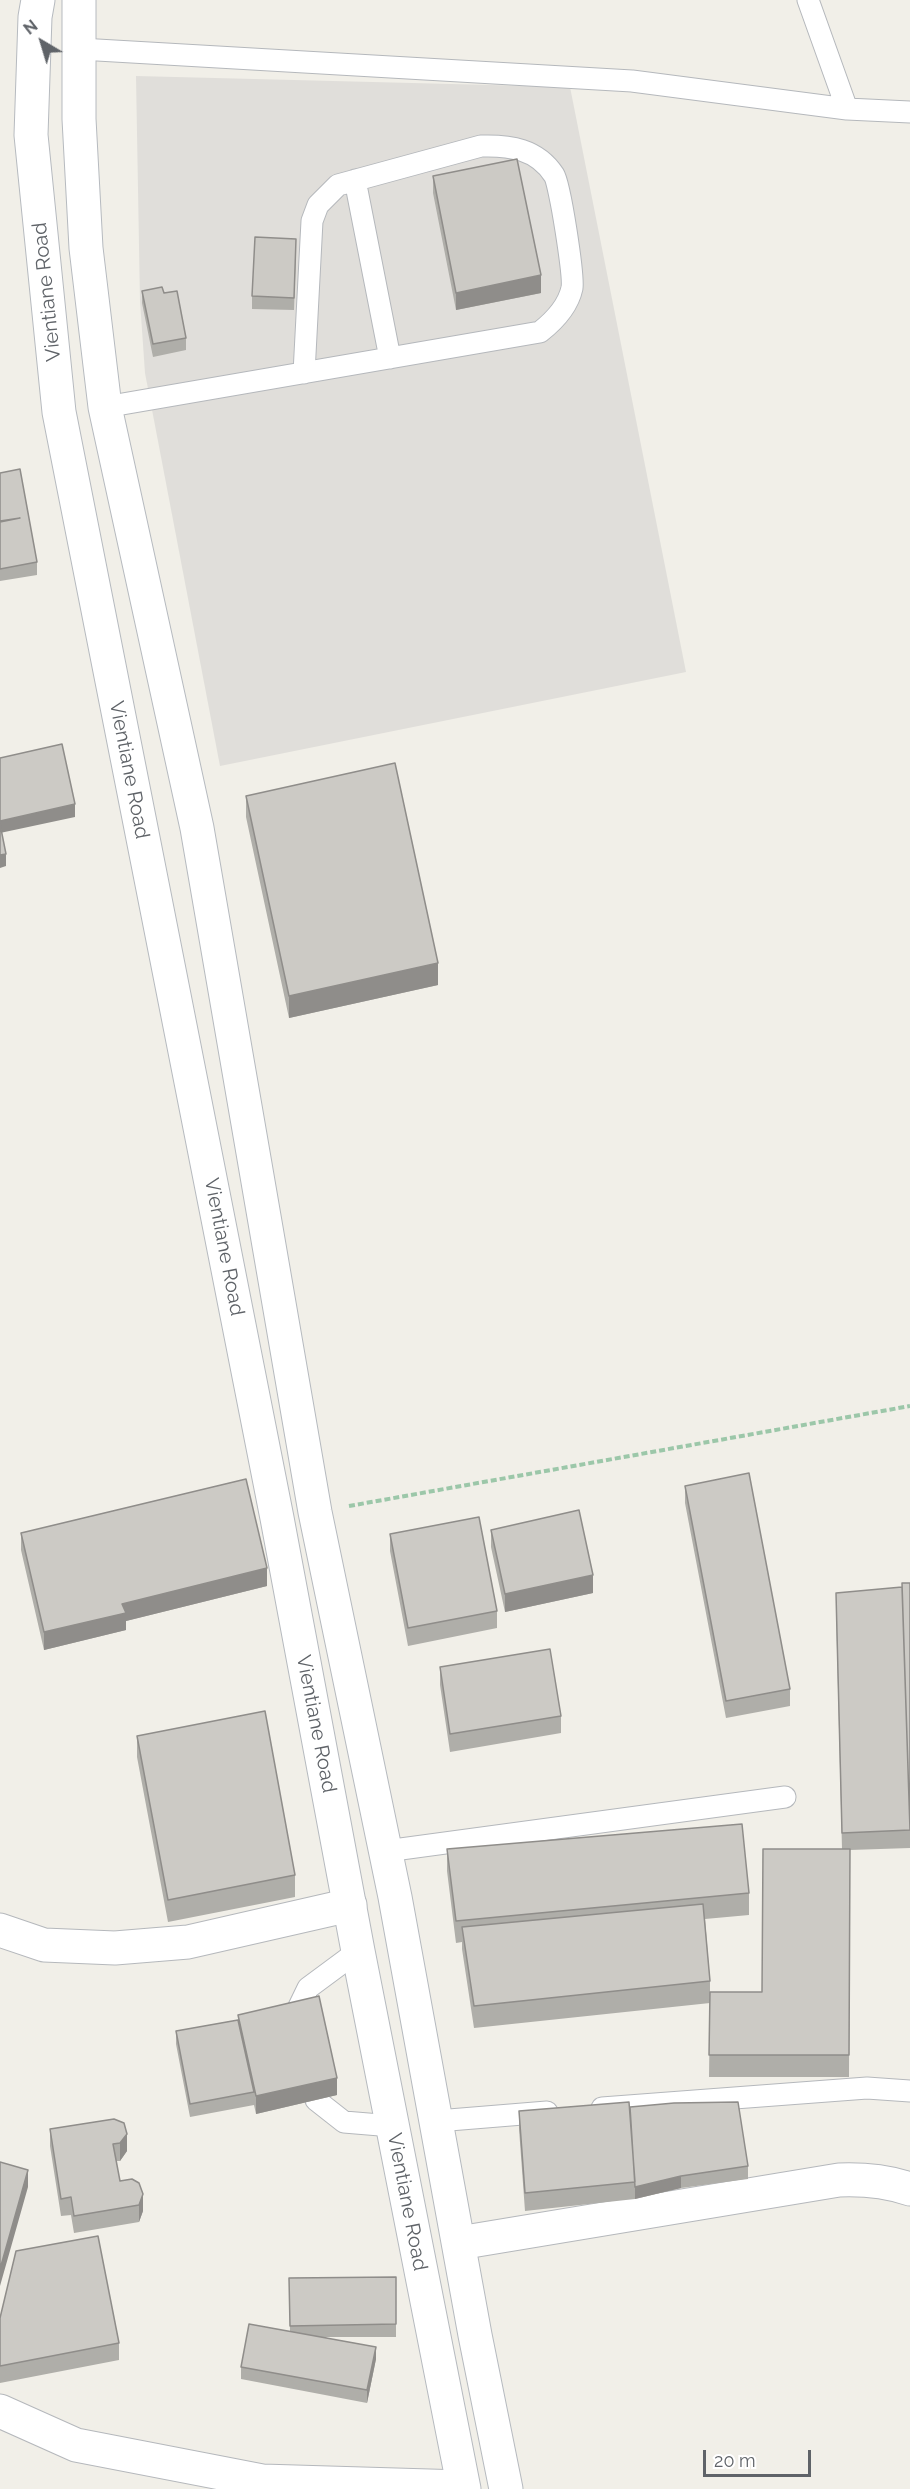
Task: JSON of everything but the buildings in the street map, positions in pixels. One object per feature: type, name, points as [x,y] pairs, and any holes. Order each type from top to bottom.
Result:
[{"type":"main road","name":"Vientiane Road","points":[[38,0],[35,17],[32,135],[59,412],[275,1507],[357,1951],[464,2488]]},
{"type":"main road","points":[[80,0],[80,119],[86,248],[105,407],[197,828],[315,1512],[386,1851],[506,2489]]},
{"type":"main road","points":[[0,1930],[44,1945],[115,1948],[188,1942],[350,1905]]},
{"type":"main road","points":[[459,2243],[839,2180],[864,2179],[910,2189]]},
{"type":"main road","points":[[0,2411],[76,2445],[262,2481],[464,2488]]},
{"type":"lane","points":[[808,0],[847,109]]},
{"type":"lane","points":[[80,49],[632,81],[847,109],[910,112]]},
{"type":"lane","points":[[105,407],[304,373],[540,332],[557,319],[572,290],[572,272],[556,177],[543,163],[521,148],[481,146],[338,185],[318,205],[312,221],[304,373]]},
{"type":"lane","points":[[355,180],[390,358]]},
{"type":"lane","points":[[386,1851],[785,1797]]},
{"type":"lane","points":[[293,2019],[308,1988],[357,1951]]},
{"type":"lane","points":[[437,2121],[867,2088],[910,2091]]},
{"type":"lane","points":[[316,2100],[344,2122],[392,2126]]},
{"type":"path","points":[[315,1512],[910,1406]]},
{"type":"shaded area","points":[[136,76],[570,87],[686,672],[220,766],[145,373],[140,301]]}]
